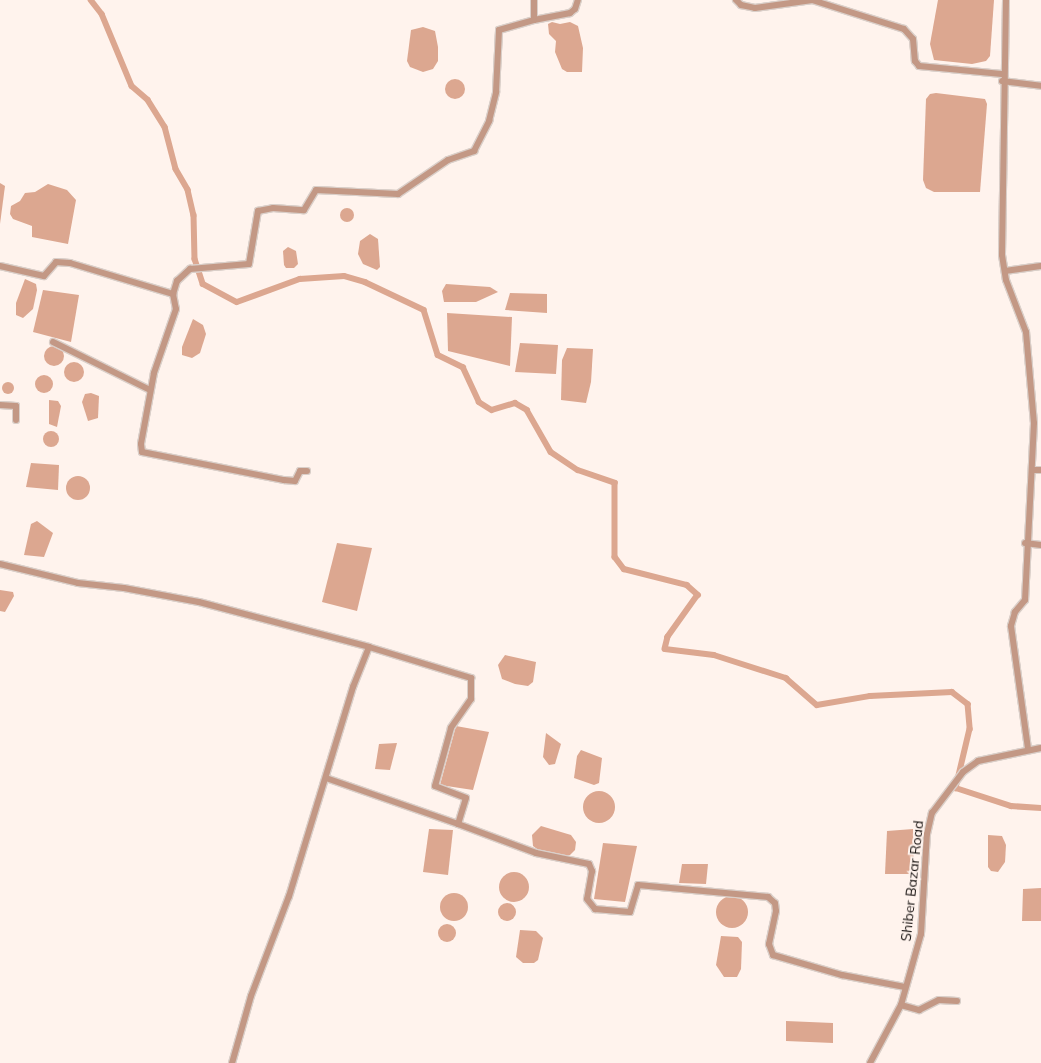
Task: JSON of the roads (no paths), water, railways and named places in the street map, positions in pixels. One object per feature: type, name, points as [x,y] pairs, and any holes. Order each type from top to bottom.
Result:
[{"type":"street","points":[[534,0],[534,20]]},
{"type":"street","points":[[307,471],[300,471],[295,481],[284,480],[142,452],[141,444],[150,390],[157,362],[174,319],[173,294],[177,281],[190,269],[249,264],[258,211],[273,208],[304,210],[316,190],[402,193],[448,160],[474,151],[489,121],[496,92],[499,30],[534,20],[570,13],[575,9],[578,0]]},
{"type":"street","points":[[736,0],[741,5],[755,8],[812,0],[904,28],[913,39],[915,61],[919,66],[1002,74]]},
{"type":"street","points":[[1006,0],[1002,74],[1005,271],[1026,332],[1034,423],[1032,470],[1025,543],[1024,600],[1015,612],[1011,626],[1028,750]]},
{"type":"street","points":[[1002,81],[1041,86]]},
{"type":"street","points":[[0,266],[44,276],[56,262],[70,263],[173,294]]},
{"type":"street","points":[[1005,271],[1041,266]]},
{"type":"street","points":[[53,342],[150,390]]},
{"type":"street","points":[[0,406],[16,406],[16,420]]},
{"type":"street","points":[[1032,470],[1041,470]]},
{"type":"street","points":[[1025,543],[1041,544]]},
{"type":"street","points":[[0,564],[78,583],[124,588],[199,602],[369,647],[471,678],[471,699],[451,728],[435,786],[465,796],[458,824]]},
{"type":"street","points":[[232,1063],[251,996],[290,896],[369,647]]},
{"type":"street","name":"Shiber Bazar Road","points":[[870,1063],[901,1005],[921,934],[927,834],[932,813],[956,779],[970,766],[986,758],[1041,748]]},
{"type":"street","points":[[326,778],[536,853],[589,864],[592,871],[588,899],[595,909],[630,912],[638,885],[768,897],[775,903],[776,911],[769,944],[773,955],[842,975],[905,988]]},
{"type":"street","points":[[901,1005],[919,1010],[939,1000],[957,1001]]},
{"type":"waterway","points":[[91,0],[102,14],[132,86],[148,100],[165,127],[176,169],[188,190],[194,215],[195,259],[203,284],[237,302],[300,279],[344,276],[365,282],[424,310],[438,355],[463,367],[479,402],[492,410],[515,403],[527,410],[551,452],[578,470],[615,483],[615,557],[624,569],[687,585],[698,595],[668,637],[665,649],[714,655],[786,678],[817,705],[870,696],[952,692],[968,704],[970,729],[956,788],[1011,806],[1041,808]]}]
